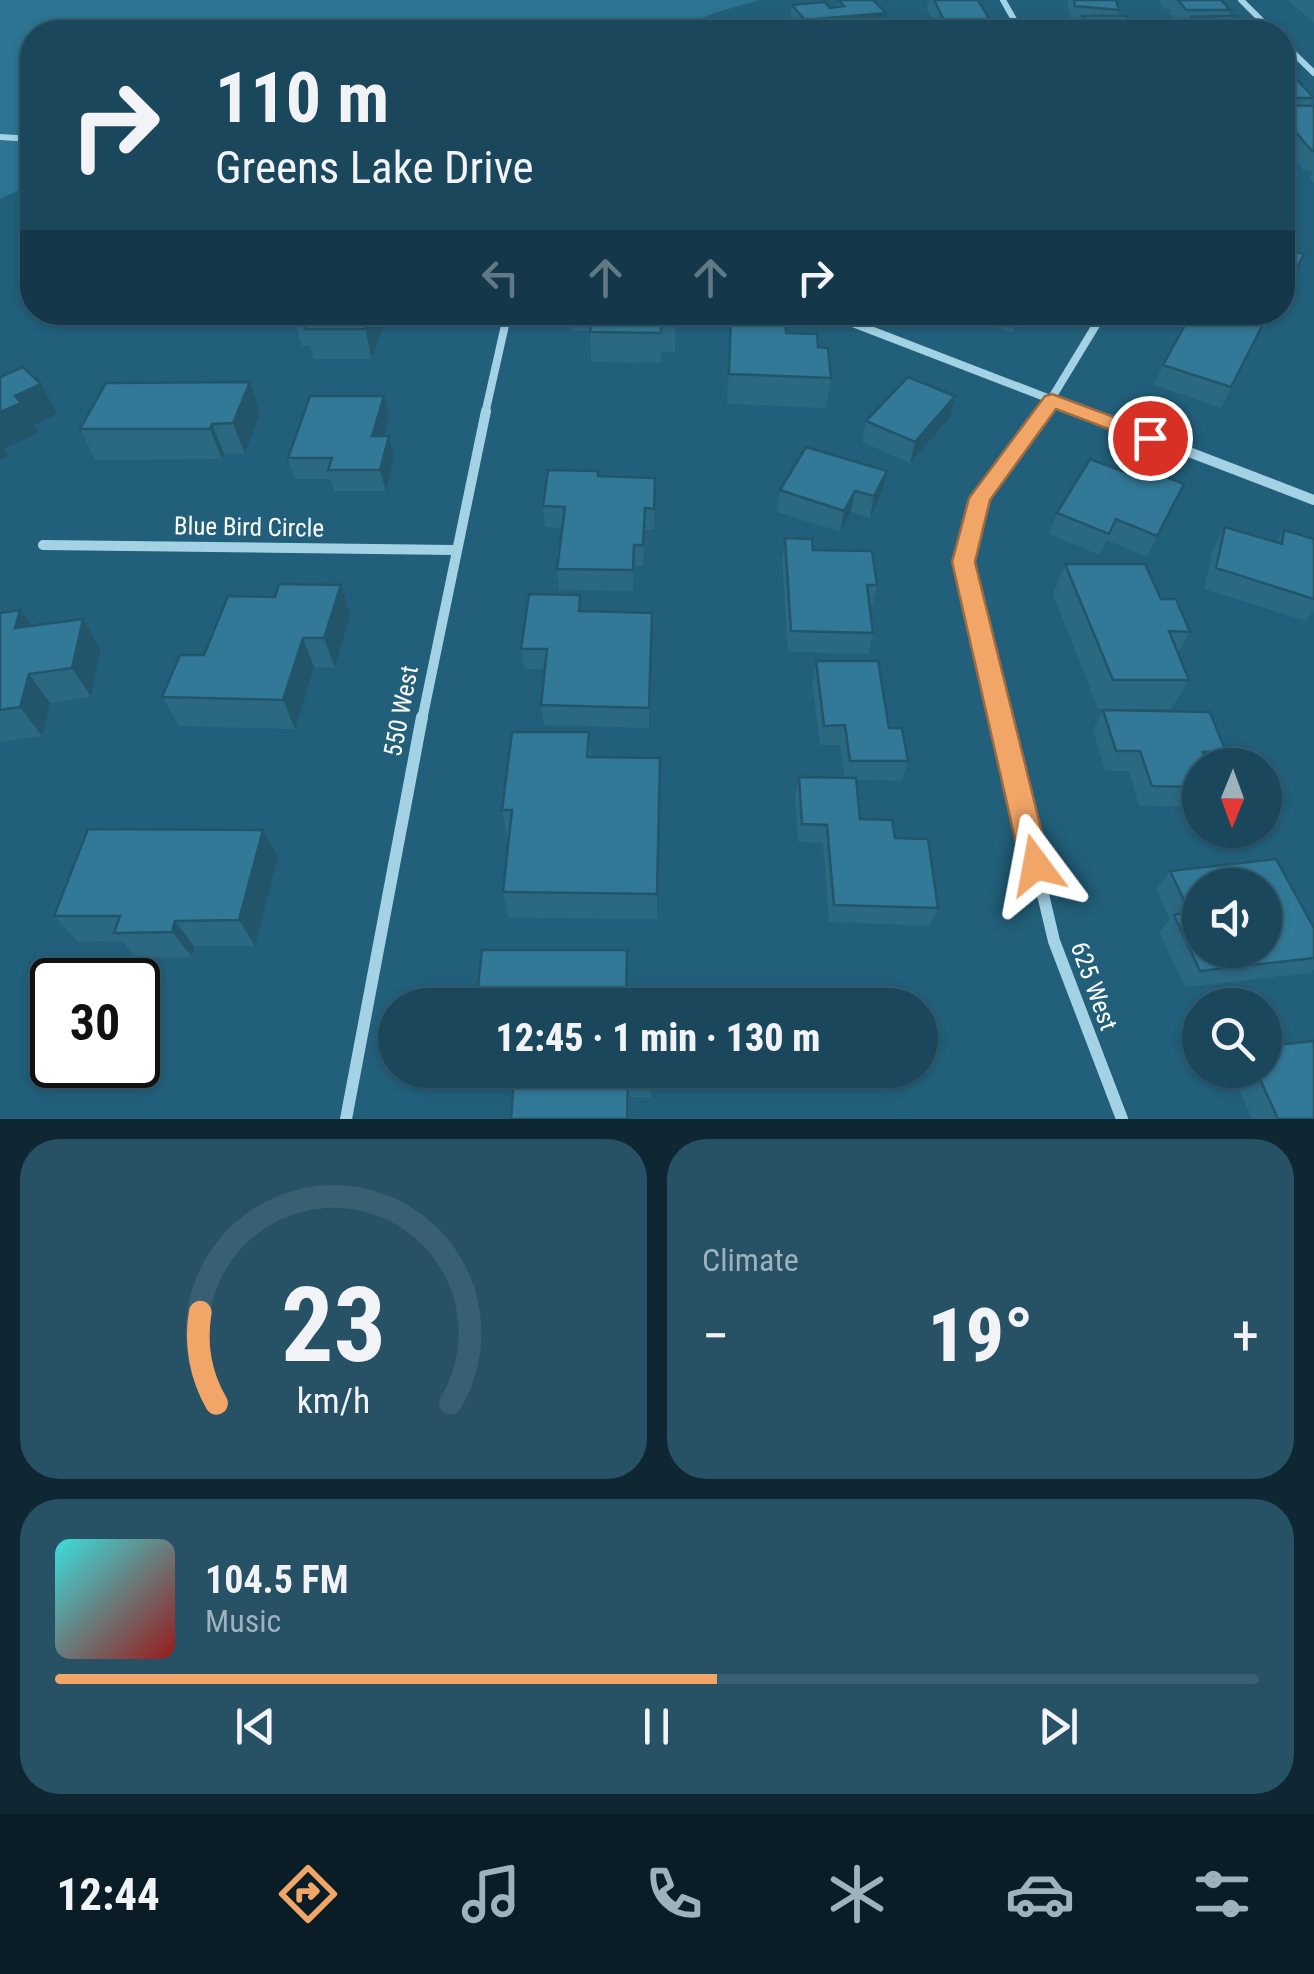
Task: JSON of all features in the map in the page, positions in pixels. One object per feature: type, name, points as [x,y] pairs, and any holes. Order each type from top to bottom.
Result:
[{"type":"street","points":[[1240,0],[1261,20]]},
{"type":"street","points":[[1295,55],[1314,74]]},
{"type":"street","name":"550 West","points":[[346,1119],[454,550],[505,325]]},
{"type":"street","points":[[858,325],[1314,500]]},
{"type":"street","name":"625 West","points":[[1096,325],[1052,400],[980,498],[964,562],[1054,941],[1122,1119]]},
{"type":"street","name":"Blue Bird Circle","points":[[43,544],[454,550]]},
{"type":"shaded area","points":[[0,0],[759,0],[697,20],[20,20],[20,190],[0,199]]},
{"type":"building","points":[[838,0],[873,0],[886,13],[805,20],[792,5],[825,2],[830,8],[844,6]]},
{"type":"building","points":[[934,0],[978,0],[990,20],[944,20]]},
{"type":"building","points":[[1074,0],[1116,0],[1119,10],[1075,6]]},
{"type":"building","points":[[1178,0],[1221,0],[1230,10],[1186,10]]},
{"type":"building","points":[[1082,16],[1126,16],[1129,20],[1085,20]]},
{"type":"building","points":[[1236,16],[1240,20],[1195,20],[1192,17]]},
{"type":"building","points":[[1295,78],[1314,98],[1295,98]]},
{"type":"building","points":[[1295,105],[1314,106],[1312,151],[1295,131]]},
{"type":"building","points":[[1295,252],[1304,254],[1295,271]]},
{"type":"building","points":[[307,325],[366,325],[365,329],[305,329]]},
{"type":"building","points":[[591,325],[661,325],[661,333],[590,332]]},
{"type":"building","points":[[731,325],[786,325],[786,333],[817,334],[818,347],[828,348],[831,378],[729,374]]},
{"type":"building","points":[[1185,325],[1262,325],[1231,387],[1163,365]]},
{"type":"building","points":[[23,367],[41,384],[15,396],[21,403],[0,412],[0,377]]},
{"type":"building","points":[[908,377],[955,396],[915,442],[866,421]]},
{"type":"building","points":[[250,382],[233,423],[212,424],[210,429],[80,429],[106,383]]},
{"type":"building","points":[[310,396],[384,396],[372,436],[389,436],[380,470],[328,470],[332,458],[288,458]]},
{"type":"building","points":[[806,447],[887,471],[874,496],[855,491],[844,511],[780,490]]},
{"type":"building","points":[[1090,459],[1135,476],[1140,467],[1184,484],[1157,536],[1116,519],[1109,534],[1057,513]]},
{"type":"building","points":[[548,470],[655,478],[654,509],[645,508],[643,545],[634,545],[633,570],[557,569],[565,507],[543,506]]},
{"type":"building","points":[[1225,527],[1282,544],[1284,530],[1314,539],[1314,599],[1216,568]]},
{"type":"building","points":[[785,538],[812,539],[813,550],[872,551],[877,585],[867,585],[873,633],[791,631]]},
{"type":"building","points":[[1065,564],[1145,564],[1161,599],[1176,599],[1190,632],[1169,631],[1189,680],[1113,680]]},
{"type":"building","points":[[279,584],[341,585],[324,638],[303,638],[283,700],[162,697],[180,655],[204,655],[228,596],[275,597]]},
{"type":"building","points":[[529,594],[580,595],[579,611],[652,613],[649,708],[541,705],[547,649],[521,649]]},
{"type":"building","points":[[20,610],[15,628],[83,619],[72,668],[29,674],[20,707],[0,710],[0,613]]},
{"type":"building","points":[[816,661],[878,661],[889,728],[902,728],[908,761],[850,761],[845,725],[824,726]]},
{"type":"building","points":[[1103,710],[1210,712],[1224,748],[1182,748],[1182,787],[1152,786],[1140,751],[1116,751]]},
{"type":"building","points":[[512,732],[589,732],[587,757],[660,758],[657,894],[503,892],[512,810],[502,810]]},
{"type":"building","points":[[799,777],[856,778],[860,819],[892,820],[895,838],[928,839],[938,908],[834,905],[827,825],[802,824]]},
{"type":"building","points":[[88,829],[263,830],[239,920],[175,921],[172,932],[114,933],[120,916],[54,916]]},
{"type":"building","points":[[1276,859],[1281,868],[1196,868]]},
{"type":"building","points":[[1182,870],[1182,896],[1170,871]]},
{"type":"building","points":[[1282,870],[1314,928],[1314,958],[1282,962]]},
{"type":"building","points":[[1182,914],[1182,932],[1174,915]]},
{"type":"building","points":[[482,950],[627,950],[626,988],[478,988]]},
{"type":"building","points":[[1314,1041],[1314,1119],[1278,1119],[1264,1088],[1282,1088],[1282,1044]]},
{"type":"building","points":[[514,1088],[628,1088],[627,1119],[511,1119]]},
{"type":"route","points":[[1036,865],[964,562],[980,498],[1052,400],[1150,438]]}]
